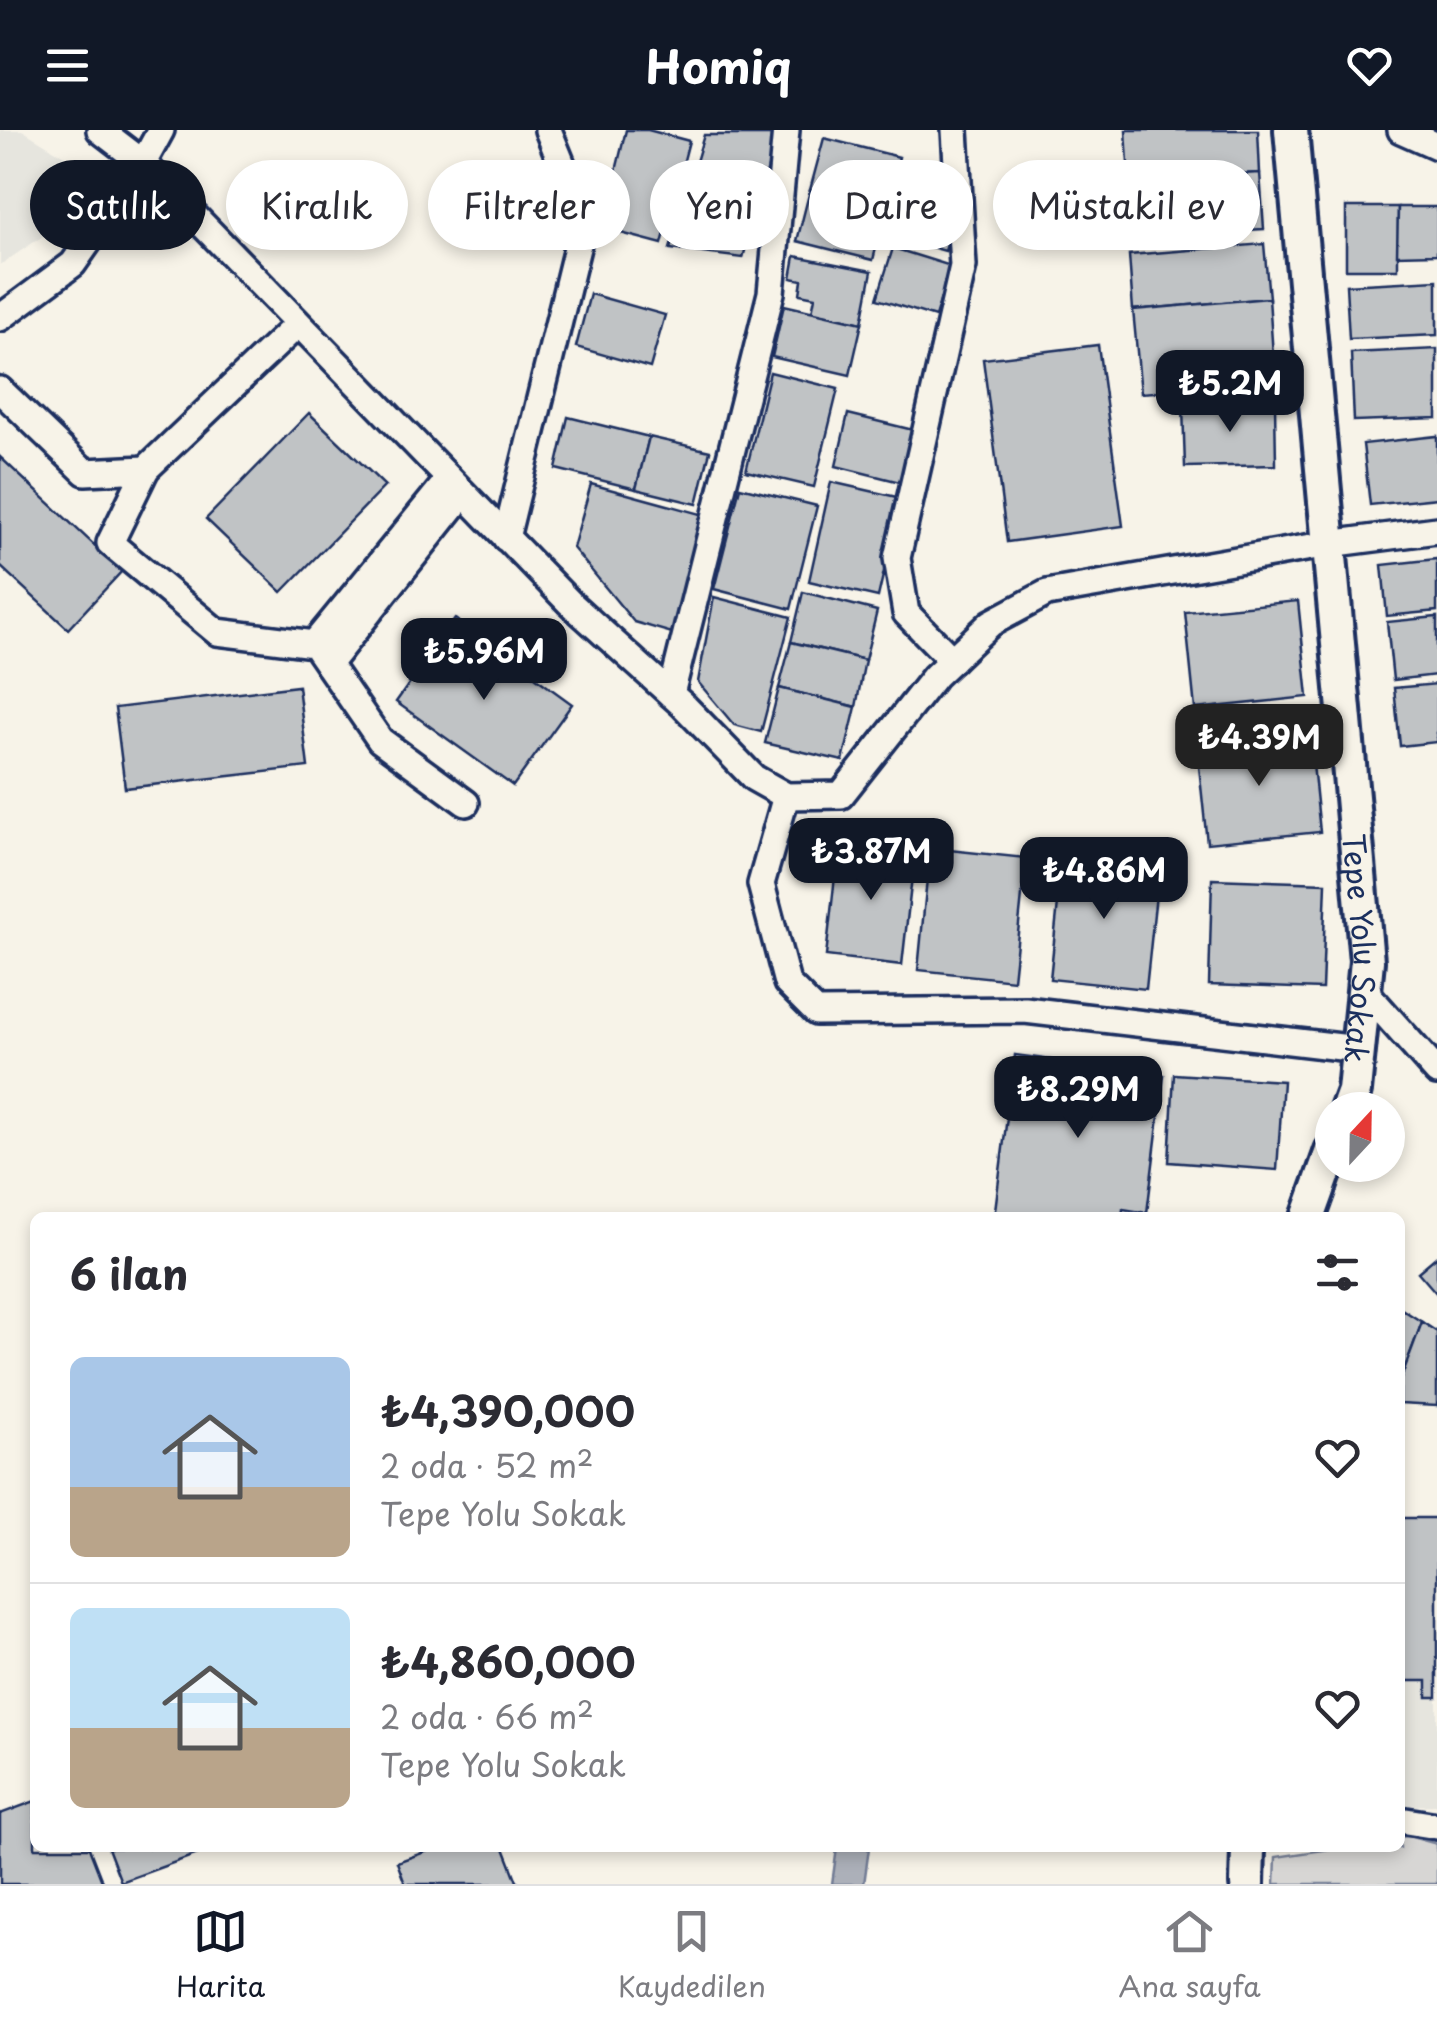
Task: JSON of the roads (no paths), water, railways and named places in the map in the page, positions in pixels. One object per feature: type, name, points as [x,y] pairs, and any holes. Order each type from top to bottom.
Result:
[{"type":"street","points":[[100,130],[138,160]]},
{"type":"street","points":[[145,160],[161,130]]},
{"type":"street","points":[[506,538],[584,219],[548,130]]},
{"type":"street","points":[[671,694],[771,293],[786,130]]},
{"type":"street","points":[[952,660],[906,613],[897,558],[963,266],[955,130]]},
{"type":"street","name":"Tepe Yolu Sokak","points":[[1290,130],[1366,961],[1354,1092]]},
{"type":"street","points":[[1401,130],[1437,146]]},
{"type":"street","points":[[206,229],[570,604],[671,694],[754,778],[786,796],[841,794],[952,660],[990,623],[1047,593],[1328,544],[1437,530]]},
{"type":"street","points":[[0,318],[74,264],[84,250]]},
{"type":"street","points":[[298,324],[146,469],[110,543],[218,632],[321,654],[380,740],[466,803]]},
{"type":"street","points":[[0,390],[85,472],[146,469]]},
{"type":"street","points":[[321,654],[456,486]]},
{"type":"street","points":[[786,796],[762,884],[787,983],[816,1012],[1025,1010],[1358,1049]]},
{"type":"street","points":[[1364,990],[1437,1072]]},
{"type":"street","points":[[1310,1212],[1321,1182]]},
{"type":"street","points":[[1405,1821],[1437,1826]]},
{"type":"street","points":[[1247,1884],[1248,1852]]}]
